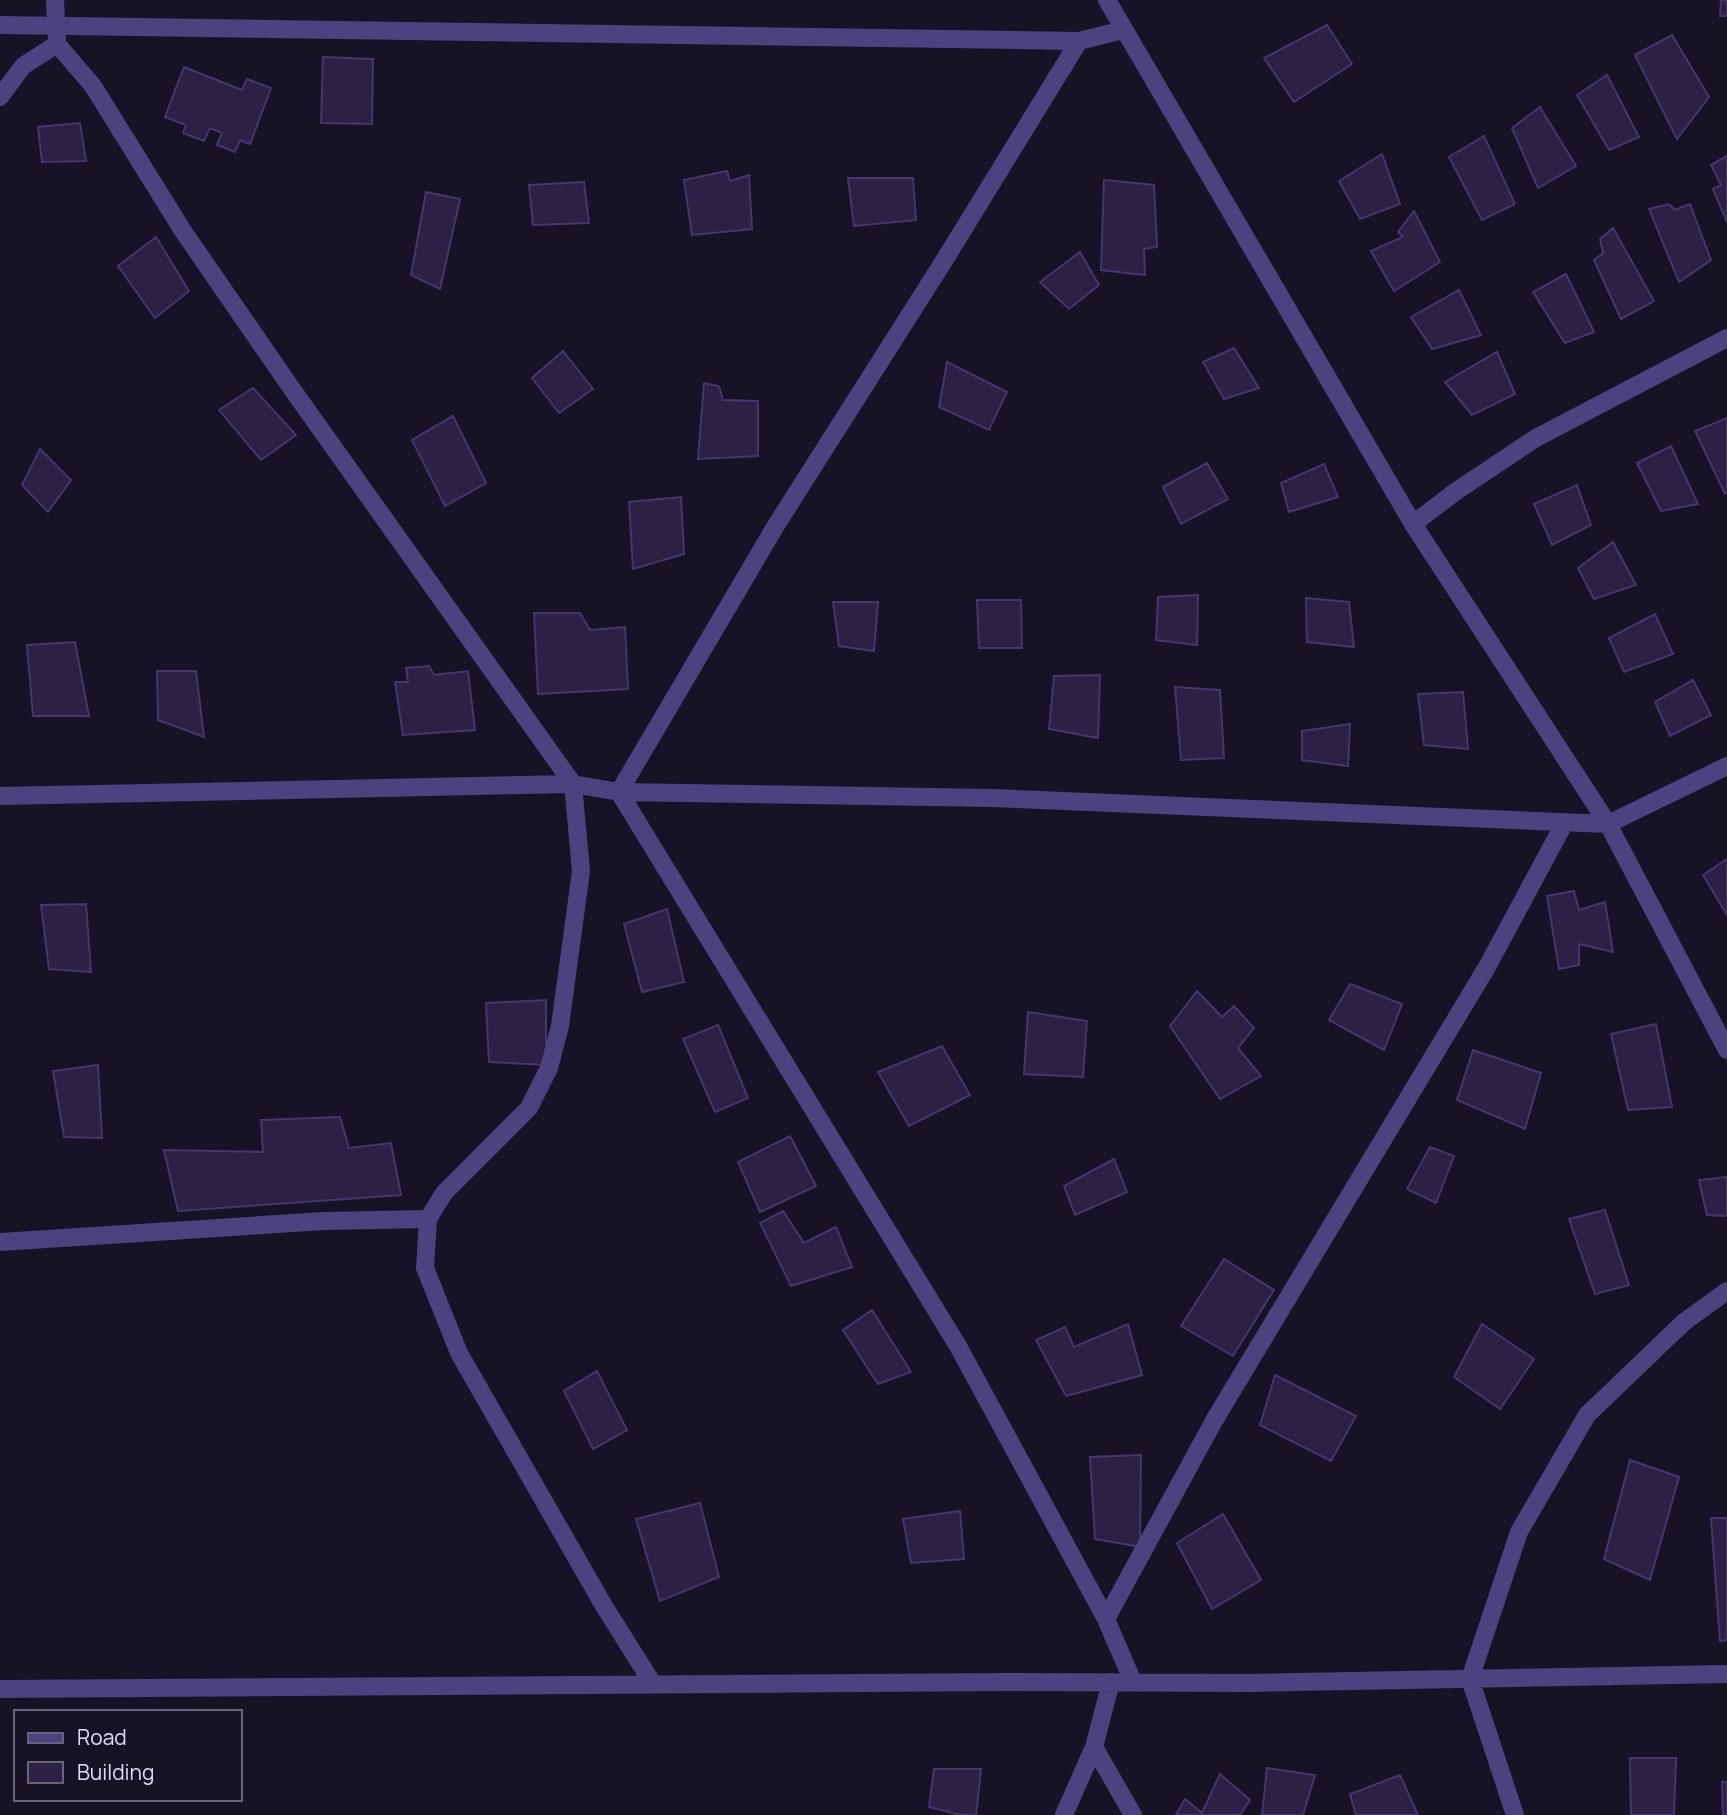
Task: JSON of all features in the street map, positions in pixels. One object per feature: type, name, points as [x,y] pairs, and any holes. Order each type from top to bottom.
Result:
[{"type":"street","points":[[55,0],[57,44],[93,86],[198,253],[573,785],[581,871],[561,1026],[549,1068],[529,1108],[444,1193],[428,1219],[425,1268],[459,1353],[604,1606],[653,1684]]},
{"type":"street","points":[[1107,0],[1413,524],[1608,824],[1727,1049]]},
{"type":"street","points":[[0,25],[1079,41],[1123,30]]},
{"type":"street","points":[[619,792],[775,527],[947,257],[1079,41]]},
{"type":"street","points":[[0,97],[23,66],[57,44]]},
{"type":"street","points":[[1413,524],[1455,492],[1536,438],[1727,338]]},
{"type":"street","points":[[0,796],[573,785],[619,792],[993,798],[1608,824],[1727,766]]},
{"type":"street","points":[[619,792],[958,1346],[1106,1619],[1133,1682]]},
{"type":"street","points":[[1106,1619],[1215,1419],[1486,967],[1565,822]]},
{"type":"street","points":[[0,1242],[324,1221],[428,1219]]},
{"type":"street","points":[[1515,1815],[1470,1679],[1519,1532],[1587,1415],[1684,1322],[1727,1291]]},
{"type":"street","points":[[0,1689],[1250,1683],[1727,1674]]},
{"type":"street","points":[[1064,1815],[1094,1747],[1111,1682]]},
{"type":"street","points":[[1094,1747],[1133,1815]]},
{"type":"building","points":[[1721,0],[1727,0],[1727,16],[1720,16]]},
{"type":"building","points":[[1327,25],[1352,64],[1294,102],[1264,58]]},
{"type":"building","points":[[1672,35],[1709,97],[1677,139],[1635,55]]},
{"type":"building","points":[[323,57],[373,59],[372,124],[321,123]]},
{"type":"building","points":[[184,67],[242,90],[247,79],[271,88],[250,144],[240,140],[235,152],[217,145],[222,133],[210,128],[204,141],[183,133],[186,125],[165,117]]},
{"type":"building","points":[[1607,75],[1639,137],[1609,150],[1577,95]]},
{"type":"building","points":[[1540,107],[1576,166],[1538,188],[1512,128]]},
{"type":"building","points":[[80,123],[86,161],[42,162],[38,127]]},
{"type":"building","points":[[1484,136],[1515,204],[1482,220],[1449,157]]},
{"type":"building","points":[[1382,154],[1400,204],[1360,219],[1339,181]]},
{"type":"building","points":[[1727,156],[1727,222],[1713,189],[1721,185],[1711,165]]},
{"type":"building","points":[[727,171],[730,181],[749,175],[752,229],[692,235],[684,180]]},
{"type":"building","points":[[848,178],[913,178],[916,220],[854,226]]},
{"type":"building","points":[[1104,180],[1154,185],[1157,247],[1144,249],[1145,275],[1101,270]]},
{"type":"building","points":[[584,182],[589,223],[533,225],[529,185]]},
{"type":"building","points":[[426,192],[460,199],[440,289],[411,275]]},
{"type":"building","points":[[1669,204],[1675,210],[1690,204],[1711,260],[1679,282],[1649,209]]},
{"type":"building","points":[[1414,211],[1440,262],[1394,291],[1371,251],[1403,237],[1398,232]]},
{"type":"building","points":[[1613,228],[1654,301],[1621,319],[1594,260],[1603,253],[1600,239]]},
{"type":"building","points":[[156,237],[189,291],[155,318],[118,266]]},
{"type":"building","points":[[1080,252],[1099,285],[1069,309],[1040,282]]},
{"type":"building","points":[[1566,274],[1594,332],[1565,343],[1533,292]]},
{"type":"building","points":[[1459,290],[1481,335],[1432,349],[1411,317]]},
{"type":"building","points":[[1234,348],[1259,388],[1224,399],[1203,362]]},
{"type":"building","points":[[563,351],[593,389],[559,413],[532,378]]},
{"type":"building","points":[[1497,352],[1515,394],[1472,415],[1445,382]]},
{"type":"building","points":[[947,362],[1007,392],[989,430],[939,407]]},
{"type":"building","points":[[704,383],[719,386],[723,400],[758,401],[758,456],[698,459]]},
{"type":"building","points":[[253,388],[296,435],[261,460],[219,410]]},
{"type":"building","points":[[453,416],[486,483],[445,506],[412,440]]},
{"type":"building","points":[[1727,418],[1727,493],[1725,494],[1695,431]]},
{"type":"building","points":[[1671,446],[1698,504],[1661,511],[1637,463]]},
{"type":"building","points":[[40,449],[71,480],[48,512],[22,485]]},
{"type":"building","points":[[1207,463],[1228,499],[1181,524],[1163,487]]},
{"type":"building","points":[[1324,464],[1338,497],[1289,512],[1281,483]]},
{"type":"building","points":[[1577,485],[1591,525],[1552,545],[1534,504]]},
{"type":"building","points":[[681,497],[684,554],[633,569],[629,502]]},
{"type":"building","points":[[1613,542],[1636,585],[1594,599],[1578,568]]},
{"type":"building","points":[[1198,595],[1197,645],[1156,640],[1158,597]]},
{"type":"building","points":[[1306,598],[1349,602],[1354,647],[1307,642]]},
{"type":"building","points":[[977,600],[1021,600],[1022,648],[979,648]]},
{"type":"building","points":[[833,602],[878,602],[874,651],[839,646]]},
{"type":"building","points":[[534,613],[580,613],[590,630],[625,627],[628,689],[538,694]]},
{"type":"building","points":[[1655,614],[1673,654],[1624,672],[1609,638]]},
{"type":"building","points":[[75,642],[89,716],[33,716],[27,645]]},
{"type":"building","points":[[429,666],[434,675],[468,671],[475,730],[403,735],[395,682],[408,682],[406,668]]},
{"type":"building","points":[[157,671],[196,671],[204,737],[158,720]]},
{"type":"building","points":[[1100,675],[1098,738],[1049,729],[1054,676]]},
{"type":"building","points":[[1693,680],[1711,715],[1670,736],[1655,702]]},
{"type":"building","points":[[1175,687],[1220,690],[1224,758],[1181,760]]},
{"type":"building","points":[[1463,692],[1468,749],[1424,745],[1418,694]]},
{"type":"building","points":[[1350,724],[1348,766],[1302,760],[1302,731]]},
{"type":"building","points":[[1727,859],[1727,915],[1703,875]]},
{"type":"building","points":[[1574,891],[1579,910],[1605,902],[1613,952],[1579,944],[1579,965],[1559,969],[1547,896]]},
{"type":"building","points":[[86,904],[91,972],[49,969],[41,905]]},
{"type":"building","points":[[667,909],[684,982],[642,992],[624,924]]},
{"type":"building","points":[[1350,984],[1402,1004],[1384,1050],[1329,1020]]},
{"type":"building","points":[[1197,991],[1222,1017],[1234,1006],[1254,1028],[1238,1048],[1261,1076],[1220,1099],[1170,1026]]},
{"type":"building","points":[[546,1000],[546,1065],[489,1062],[486,1003]]},
{"type":"building","points":[[1028,1012],[1087,1021],[1083,1077],[1024,1074]]},
{"type":"building","points":[[1656,1024],[1672,1107],[1628,1110],[1611,1034]]},
{"type":"building","points":[[718,1025],[748,1098],[715,1112],[683,1039]]},
{"type":"building","points":[[942,1046],[970,1095],[909,1126],[878,1072]]},
{"type":"building","points":[[1473,1050],[1541,1073],[1525,1129],[1457,1100]]},
{"type":"building","points":[[98,1065],[102,1138],[64,1137],[53,1071]]},
{"type":"building","points":[[340,1117],[349,1148],[391,1143],[401,1195],[178,1211],[164,1150],[263,1152],[261,1120]]},
{"type":"building","points":[[790,1136],[816,1186],[760,1212],[738,1162]]},
{"type":"building","points":[[1430,1147],[1454,1156],[1436,1203],[1407,1189]]},
{"type":"building","points":[[1114,1159],[1127,1192],[1075,1215],[1064,1186]]},
{"type":"building","points":[[1727,1177],[1727,1216],[1707,1215],[1699,1180]]},
{"type":"building","points":[[1605,1210],[1629,1285],[1595,1294],[1569,1219]]},
{"type":"building","points":[[783,1211],[804,1243],[836,1227],[852,1267],[791,1286],[760,1223]]},
{"type":"building","points":[[1224,1259],[1274,1290],[1233,1356],[1181,1326]]},
{"type":"building","points":[[872,1310],[911,1372],[878,1384],[843,1330]]},
{"type":"building","points":[[1128,1324],[1142,1375],[1066,1396],[1036,1340],[1065,1327],[1074,1347]]},
{"type":"building","points":[[1482,1324],[1534,1359],[1500,1409],[1454,1377]]},
{"type":"building","points":[[597,1371],[627,1430],[593,1449],[564,1391]]},
{"type":"building","points":[[1275,1375],[1356,1416],[1331,1461],[1260,1425]]},
{"type":"building","points":[[1141,1455],[1140,1547],[1095,1539],[1090,1457]]},
{"type":"building","points":[[1630,1460],[1679,1477],[1650,1580],[1604,1559]]},
{"type":"building","points":[[700,1503],[719,1577],[660,1601],[636,1519]]},
{"type":"building","points":[[960,1511],[964,1559],[911,1563],[903,1519]]},
{"type":"building","points":[[1223,1514],[1261,1580],[1212,1609],[1177,1543]]},
{"type":"building","points":[[1711,1518],[1727,1518],[1727,1640],[1720,1641]]},
{"type":"building","points":[[1630,1758],[1676,1758],[1674,1815],[1631,1815]]},
{"type":"building","points":[[1267,1768],[1315,1775],[1303,1815],[1262,1815]]},
{"type":"building","points":[[934,1769],[981,1769],[976,1815],[961,1815],[929,1807]]},
{"type":"building","points":[[1220,1774],[1250,1800],[1240,1815],[1176,1815],[1185,1799],[1202,1813]]},
{"type":"building","points":[[1400,1775],[1418,1815],[1356,1815],[1350,1794]]},
{"type":"building","points":[[1722,1782],[1727,1782],[1727,1815],[1723,1815]]}]
